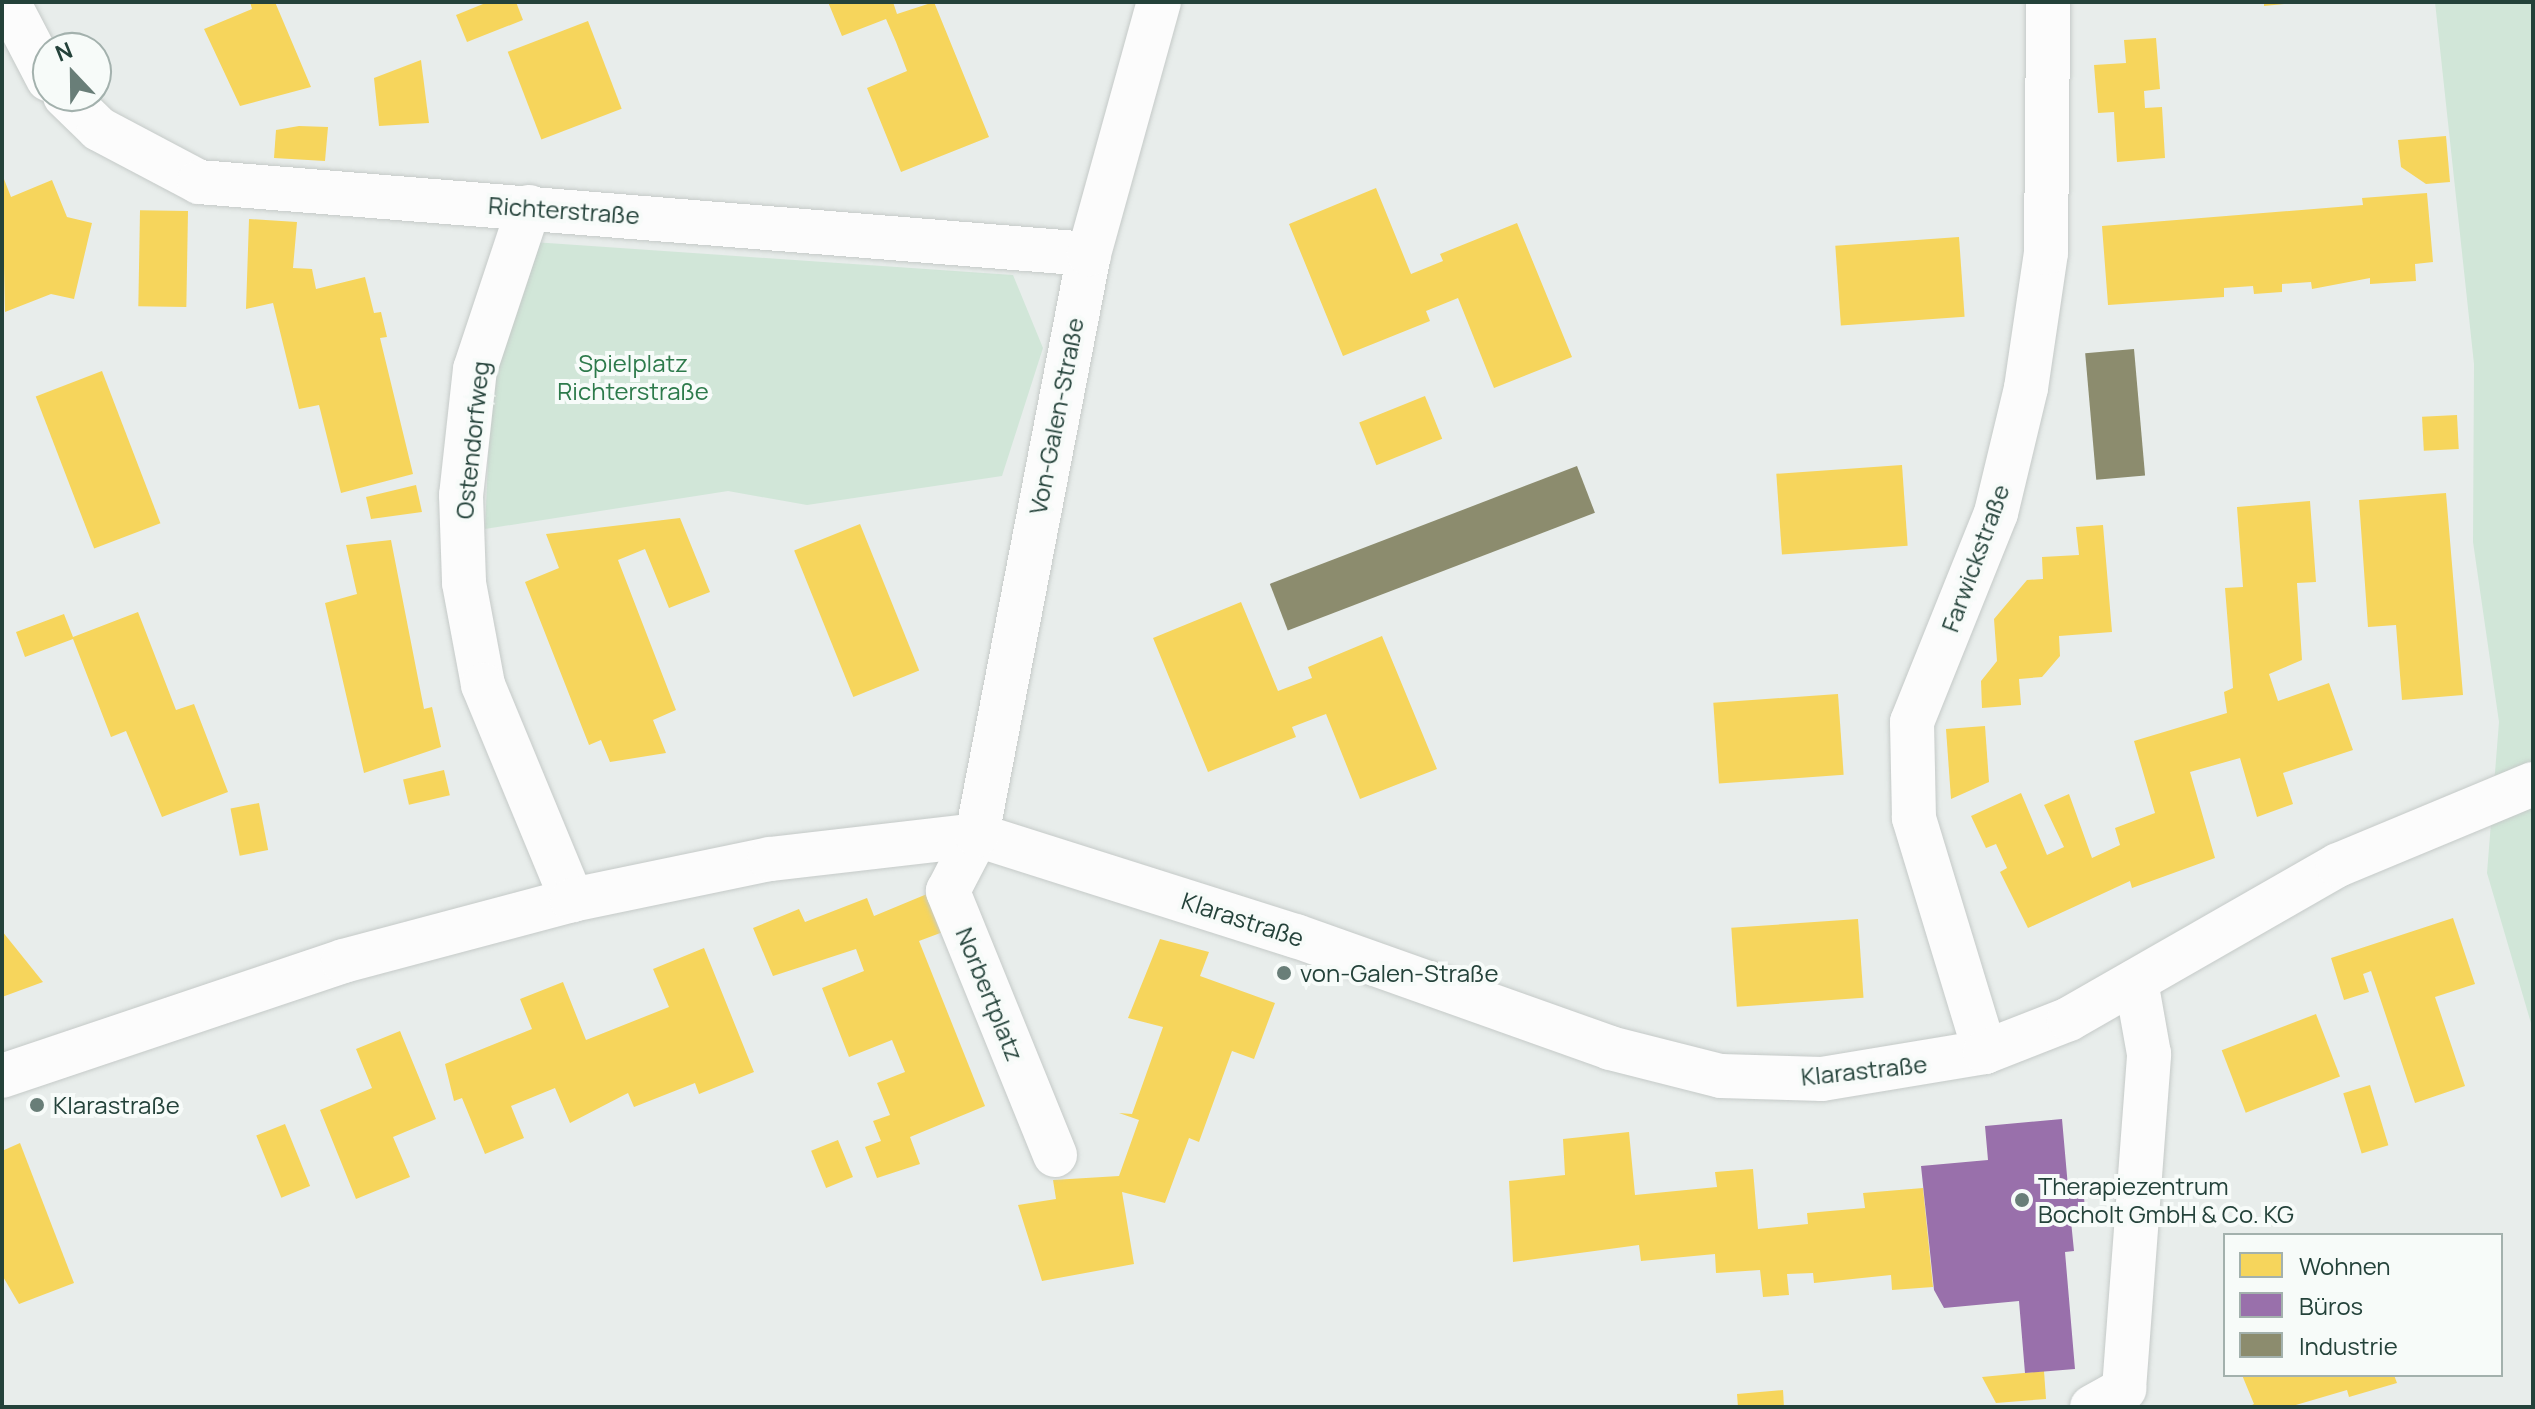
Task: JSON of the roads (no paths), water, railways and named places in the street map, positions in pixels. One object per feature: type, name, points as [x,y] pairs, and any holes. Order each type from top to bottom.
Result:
[{"type":"street","points":[[8,2],[32,48]]},
{"type":"street","name":"Von-Galen-Straße","points":[[977,835],[1089,254],[1159,2]]},
{"type":"street","name":"Farwickstraße","points":[[1985,1052],[1914,818],[1912,722],[1996,513],[2026,388],[2046,253],[2048,2]]},
{"type":"street","name":"Richterstraße","points":[[81,112],[99,129],[199,182],[1089,254]]},
{"type":"street","name":"Ostendorfweg","points":[[529,207],[475,369],[461,495],[464,583],[483,685],[572,900]]},
{"type":"street","name":"Klarastraße","points":[[2,1076],[343,961],[572,900],[770,859],[977,835],[1268,926],[1610,1048],[1721,1076],[1822,1079],[1985,1052],[2136,981],[2338,865],[2533,784]]},
{"type":"street","name":"Norbertplatz","points":[[977,835],[948,891],[1055,1155]]},
{"type":"street","points":[[2092,1407],[2124,1389],[2149,1054],[2136,981]]},
{"type":"place","name":"von-Galen-Straße","points":[[1284,973]]},
{"type":"place","name":"Klarastraße","points":[[37,1105]]},
{"type":"place","name":"Therapiezentrum Bocholt GmbH & Co. KG","points":[[2022,1200]]},
{"type":"park label","name":"Spielplatz Richterstraße","points":[[633,377]]}]
